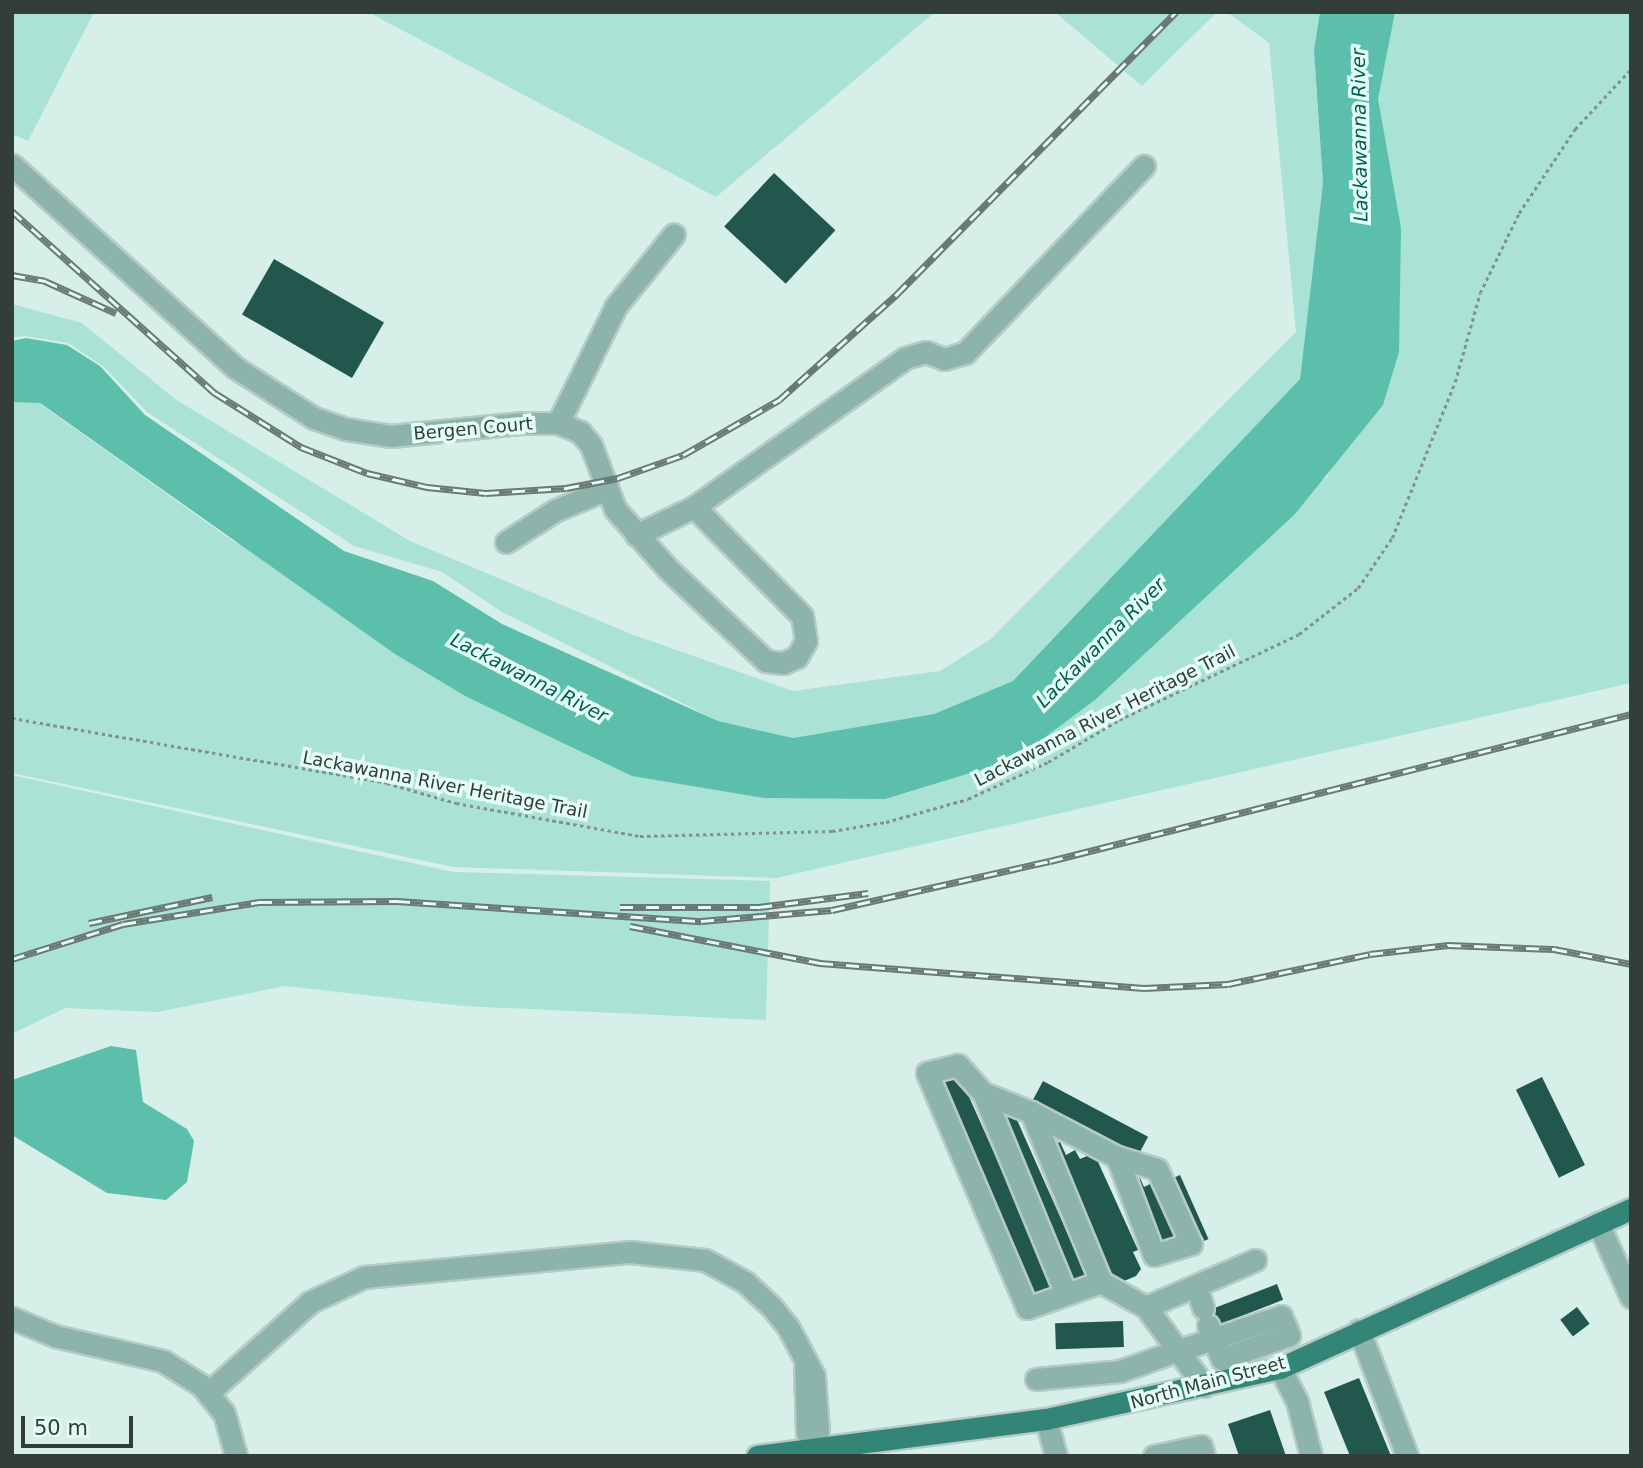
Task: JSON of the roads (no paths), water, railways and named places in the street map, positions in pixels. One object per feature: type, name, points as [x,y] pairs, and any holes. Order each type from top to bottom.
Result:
[{"type":"main road","name":"North Main Street","points":[[757,1456],[814,1443],[1046,1419],[1280,1368],[1631,1209]]},
{"type":"lane","name":"Bergen Court","points":[[12,165],[228,361],[314,418],[346,429],[391,436],[558,424],[580,432],[591,444],[615,509],[636,535],[766,661],[783,663],[797,657],[806,641],[802,616],[694,507]]},
{"type":"lane","points":[[636,535],[694,507],[905,358],[926,352],[944,359],[965,353],[1144,166]]},
{"type":"lane","points":[[558,424],[616,306],[674,234]]},
{"type":"lane","points":[[506,542],[556,510],[607,489]]},
{"type":"lane","points":[[1066,1294],[983,1093],[958,1065],[927,1073],[1027,1308],[1101,1282]]},
{"type":"lane","points":[[983,1093],[1031,1112],[1117,1157],[1157,1169],[1191,1244],[1154,1255],[1117,1157]]},
{"type":"lane","points":[[1031,1112],[1101,1282],[1146,1307],[1204,1385]]},
{"type":"lane","points":[[1598,1223],[1623,1258],[1631,1297]]},
{"type":"lane","points":[[208,1393],[310,1302],[364,1277],[631,1252],[705,1260],[745,1282],[788,1327],[805,1367],[807,1433],[814,1443]]},
{"type":"lane","points":[[1146,1307],[1255,1260]]},
{"type":"lane","points":[[1196,1286],[1208,1324],[1222,1359],[1246,1350],[1266,1332],[1208,1324]]},
{"type":"lane","points":[[12,1318],[55,1336],[163,1362],[208,1393],[224,1413],[236,1456]]},
{"type":"lane","points":[[1036,1379],[1121,1371],[1179,1350],[1208,1324]]},
{"type":"lane","points":[[1239,1330],[1246,1350]]},
{"type":"lane","points":[[1359,1330],[1407,1456]]},
{"type":"lane","points":[[1280,1368],[1297,1401],[1311,1456]]},
{"type":"lane","points":[[1046,1419],[1056,1456]]},
{"type":"lane","points":[[1154,1456],[1201,1446],[1204,1456]]},
{"type":"water","name":"Lackawanna River","points":[[1320,12],[1395,12],[1378,99],[1401,228],[1399,352],[1383,405],[1295,514],[1096,699],[1016,759],[885,799],[764,798],[632,776],[467,697],[395,654],[40,403],[12,402],[12,341],[26,338],[67,345],[100,366],[145,415],[344,551],[433,581],[502,624],[718,721],[793,738],[934,714],[1013,681],[1300,379],[1323,183],[1314,50]]},
{"type":"water","points":[[111,1046],[136,1050],[143,1102],[187,1129],[194,1141],[187,1182],[166,1200],[107,1193],[12,1135],[12,1080]]},
{"type":"railway","points":[[12,211],[215,393],[301,447],[367,473],[427,487],[486,493],[566,488],[618,478],[683,455],[779,400],[897,294],[1176,12]]},
{"type":"railway","points":[[12,275],[45,281],[116,313]]},
{"type":"railway","points":[[12,959],[123,924],[259,902],[397,901],[701,921],[832,910],[1050,861],[1631,714]]},
{"type":"railway","points":[[620,907],[759,907],[868,893]]},
{"type":"railway","points":[[89,923],[212,897]]},
{"type":"railway","points":[[630,926],[820,963],[1144,988],[1228,984],[1370,954],[1448,945],[1554,949],[1631,964]]}]
